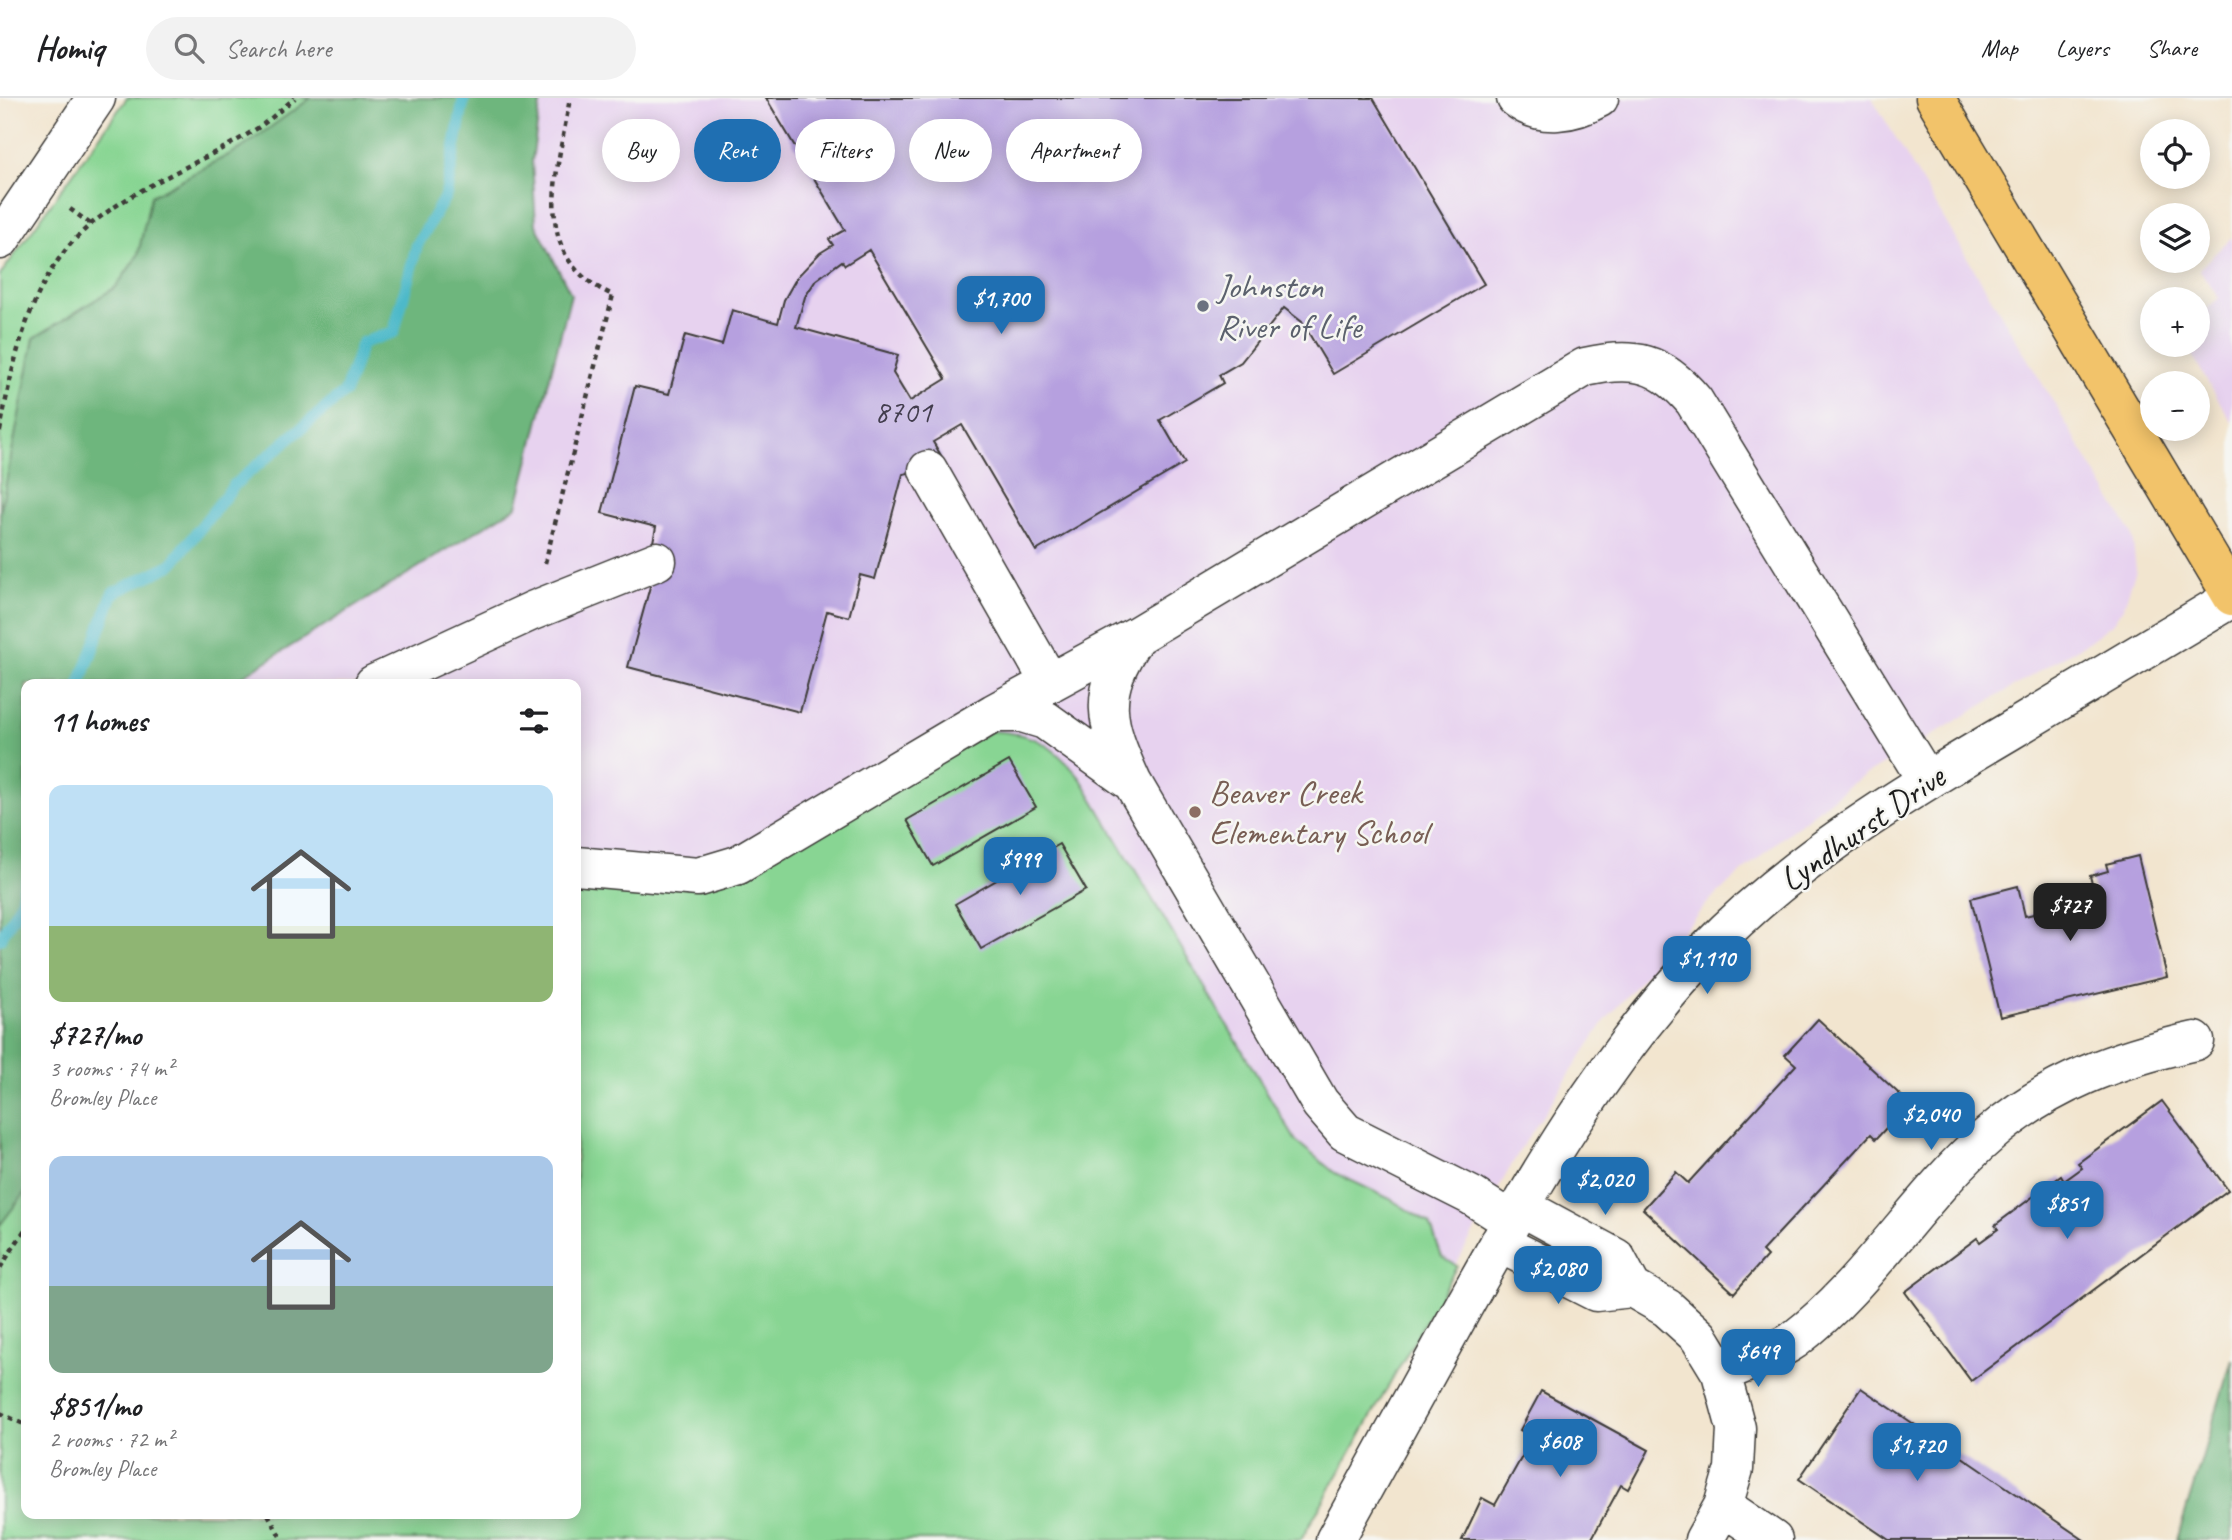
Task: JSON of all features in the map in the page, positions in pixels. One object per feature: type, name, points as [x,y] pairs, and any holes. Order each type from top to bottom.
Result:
[{"type":"main road","points":[[1935,98],[2232,597]]},
{"type":"street","points":[[7,215],[96,98]]},
{"type":"street","points":[[1516,98],[1540,110],[1562,112],[1583,107],[1600,98]]},
{"type":"street","points":[[581,866],[698,877],[738,865],[993,713],[1136,636],[1585,367],[1616,360],[1652,366],[1677,381],[1695,401],[1927,781]]},
{"type":"street","points":[[928,470],[1049,683]]},
{"type":"street","points":[[399,679],[532,611],[657,561]]},
{"type":"street","name":"Lyndhurst Drive","points":[[1335,1540],[1510,1223],[1593,1092],[1639,1030],[1706,952],[1777,886],[1927,781],[2232,597]]},
{"type":"street","points":[[1136,636],[1121,657],[1112,682],[1110,734],[1132,782],[1320,1103],[1345,1132],[1472,1196],[1596,1292],[1632,1288],[1667,1308],[1699,1337],[1721,1373],[1736,1429],[1734,1469],[1723,1506],[1704,1540]]},
{"type":"street","points":[[993,713],[1022,713],[1045,720],[1132,782]]},
{"type":"street","points":[[1721,1373],[1793,1341],[1839,1298],[1989,1135],[2037,1099],[2091,1070],[2195,1041]]},
{"type":"street","points":[[1723,1506],[1773,1540]]},
{"type":"path","points":[[0,431],[18,347],[34,303],[56,262],[97,219],[254,131],[295,98]]},
{"type":"path","points":[[532,611],[614,295],[596,287],[571,267],[557,238],[554,201],[570,98]]},
{"type":"path","points":[[0,1268],[21,1236]]},
{"type":"path","points":[[0,1413],[21,1424]]},
{"type":"path","points":[[271,1519],[282,1540]]},
{"type":"shaded area","name":"Beaver Creek Elementary School","points":[[541,98],[1872,98],[2132,534],[2136,570],[2123,608],[2112,624],[2088,642],[1852,783],[1778,841],[1711,899],[1604,1022],[1520,1150],[1301,1540],[0,1540],[0,1225],[21,1198],[21,1519],[581,1519],[581,679],[238,679],[517,505],[571,295],[536,225],[532,161]]},
{"type":"shaded area","points":[[2232,237],[2232,423],[2210,386],[2210,371],[2201,371],[2193,357],[2210,357],[2210,306],[2219,298],[2202,273],[2210,273],[2210,258]]},
{"type":"green space","points":[[127,98],[311,98],[242,148],[151,196],[138,255],[116,287],[34,338],[0,514],[0,275]]},
{"type":"green space","points":[[311,98],[541,98],[532,161],[536,225],[571,294],[517,506],[238,679],[21,679],[21,1198],[0,1225],[0,514],[34,338],[116,287],[138,255],[151,196],[242,148]]},
{"type":"green space","points":[[991,731],[1032,738],[1061,757],[1081,779],[1296,1141],[1335,1173],[1390,1199],[1430,1224],[1442,1257],[1457,1266],[1301,1540],[0,1540],[0,1225],[21,1198],[21,1519],[581,1519],[581,877],[689,888]]},
{"type":"green space","points":[[2232,1359],[2232,1540],[2177,1540]]},
{"type":"building","points":[[766,98],[1373,98],[1484,284],[1333,374],[1302,322],[1284,308],[1241,362],[1219,375],[1223,383],[1160,420],[1185,463],[1036,551],[962,425],[933,442],[942,457],[919,471],[903,474],[875,579],[860,575],[849,617],[827,611],[800,712],[628,667],[657,561],[652,547],[656,527],[602,513],[635,386],[669,394],[685,335],[722,345],[732,310],[778,323],[784,300],[797,277],[820,253],[833,245],[829,239],[845,230],[816,182],[895,182],[895,119],[795,119],[795,146]],"holes":[[[869,250],[946,379],[910,401],[893,373],[898,355],[796,327],[805,297],[816,280],[842,261],[845,265]]]},
{"type":"building","points":[[1009,761],[1036,807],[933,866],[907,820]]},
{"type":"building","points":[[1059,844],[1086,890],[981,949],[955,904]]},
{"type":"building","points":[[2138,856],[2167,977],[2000,1017],[1971,898],[2018,886],[2025,916],[2096,899],[2090,876],[2108,871],[2106,864]]},
{"type":"building","points":[[1818,1019],[1909,1103],[1876,1139],[1871,1134],[1762,1251],[1767,1256],[1734,1293],[1643,1209],[1676,1172],[1688,1183],[1796,1065],[1785,1055]]},
{"type":"building","points":[[2162,1101],[2228,1190],[1971,1381],[1905,1292],[1977,1238],[1980,1242],[1998,1229],[1995,1225],[2061,1176],[2064,1181],[2082,1168],[2078,1163]]},
{"type":"building","points":[[1861,1388],[2084,1540],[1889,1540],[1799,1479]]},
{"type":"building","points":[[1541,1391],[1649,1450],[1628,1489],[1621,1485],[1591,1540],[1462,1540],[1482,1498],[1495,1505],[1533,1437],[1520,1430]]},
{"type":"waterway","points":[[82,679],[113,593],[171,565],[235,484],[345,392],[362,343],[394,332],[417,245],[446,195],[464,98]]},
{"type":"waterway","points":[[0,939],[21,901]]},
{"type":"place","name":"Johnston River of Life","points":[[1203,306]]},
{"type":"place","name":"Beaver Creek Elementary School","points":[[1195,812]]}]
